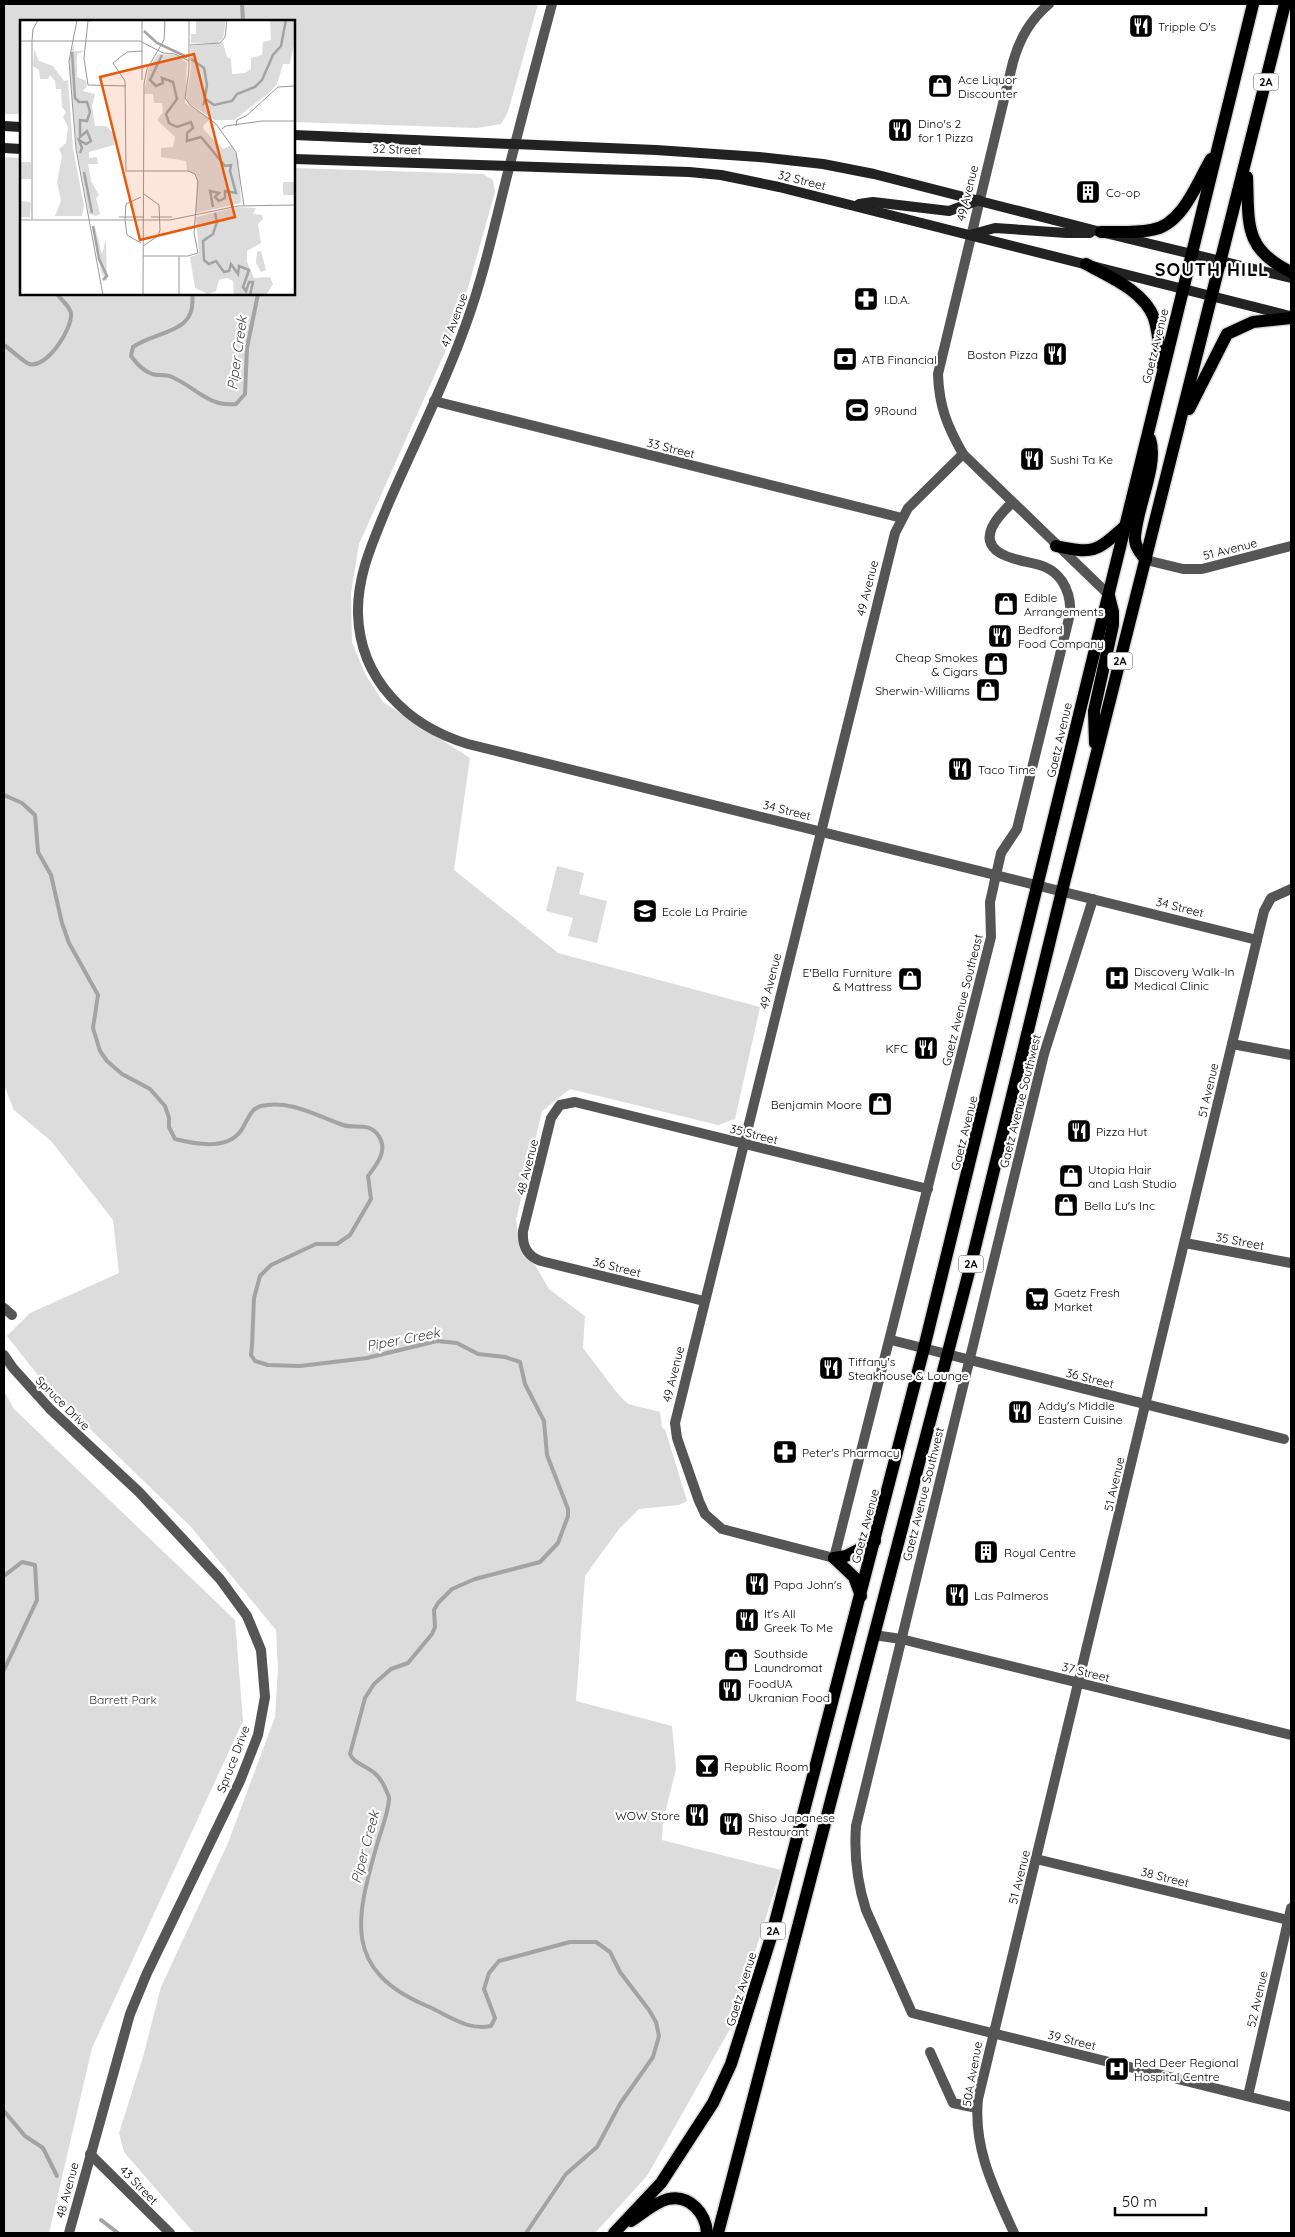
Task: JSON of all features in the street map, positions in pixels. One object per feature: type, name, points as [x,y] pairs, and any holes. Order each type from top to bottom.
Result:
[{"type":"main road","name":"Gaetz Avenue","points":[[614,2233],[661,2183],[714,2103],[731,2064],[751,2006],[793,1860],[924,1348],[1039,885],[1124,526],[1253,4]]},
{"type":"main road","name":"2A","points":[[718,2233],[948,1354],[1096,756],[1247,161],[1286,16],[1285,4]]},
{"type":"main road","points":[[4,126],[20,127]]},
{"type":"main road","name":"32 Street","points":[[295,135],[656,150],[759,157],[823,164],[874,174],[1291,278]]},
{"type":"main road","points":[[4,148],[20,149]]},
{"type":"main road","points":[[970,234],[995,228],[1067,233],[1152,230],[1168,223],[1177,216],[1217,149]]},
{"type":"main road","name":"32 Street","points":[[295,158],[689,172],[721,175],[850,204],[1291,317]]},
{"type":"main road","points":[[1247,161],[1248,219],[1252,236],[1266,257],[1291,272]]},
{"type":"main road","points":[[850,204],[873,202],[950,211],[979,200]]},
{"type":"main road","points":[[1086,264],[1129,289],[1149,308],[1157,328],[1162,372]]},
{"type":"main road","points":[[1178,432],[1227,334],[1253,322],[1291,317]]},
{"type":"main road","points":[[1146,560],[1139,551],[1135,540],[1149,470],[1152,444],[1147,432]]},
{"type":"main road","points":[[1056,546],[1081,551],[1092,551],[1104,545],[1124,526]]},
{"type":"main road","points":[[1096,756],[1094,711],[1113,625],[1112,600],[1108,594]]},
{"type":"main road","points":[[834,1558],[846,1556],[875,1541]]},
{"type":"main road","points":[[834,1558],[854,1576],[861,1596]]},
{"type":"main road","points":[[614,2233],[659,2203],[676,2198],[697,2207],[705,2220],[707,2233]]},
{"type":"street","name":"47 Avenue","points":[[361,634],[358,599],[364,566],[400,477],[454,355],[477,292],[552,4]]},
{"type":"street","name":"49 Avenue","points":[[1049,4],[1029,24],[1018,47],[970,234],[938,374],[939,398],[951,432],[963,454],[1056,546],[1108,594]]},
{"type":"street","name":"33 Street","points":[[434,401],[902,518]]},
{"type":"street","name":"49 Avenue","points":[[834,1558],[722,1529],[705,1514],[699,1502],[675,1427],[704,1301],[895,533],[908,508],[963,454]]},
{"type":"street","name":"Gaetz Avenue Southeast","points":[[834,1558],[891,1340],[991,937],[990,907],[996,875],[1003,850],[1017,829],[1071,606],[1068,591],[1055,572],[1045,566],[999,553],[991,544],[990,534],[992,525],[1012,503]]},
{"type":"street","name":"51 Avenue","points":[[1146,560],[1183,569],[1202,569],[1291,546]]},
{"type":"street","name":"34 Street","points":[[361,634],[375,674],[388,694],[411,717],[440,735],[468,744],[1257,940]]},
{"type":"street","name":"51 Avenue","points":[[992,2033],[1079,1684],[1264,911],[1271,898],[1291,889]]},
{"type":"street","name":"Gaetz Avenue Southwest","points":[[992,2033],[912,2013],[866,1910],[861,1893],[855,1849],[858,1816],[1044,1054],[1093,899]]},
{"type":"street","points":[[1232,1044],[1291,1055]]},
{"type":"street","name":"35 Street","points":[[575,1102],[928,1189]]},
{"type":"street","name":"48 Avenue","points":[[527,1251],[523,1239],[524,1232],[552,1118],[560,1105],[575,1102]]},
{"type":"street","name":"35 Street","points":[[1185,1243],[1291,1263]]},
{"type":"street","name":"36 Street","points":[[527,1251],[541,1261],[704,1301]]},
{"type":"street","name":"36 Street","points":[[891,1340],[1284,1439]]},
{"type":"street","name":"Spruce Drive","points":[[4,1355],[13,1368],[50,1409],[140,1492],[220,1579],[247,1616],[261,1650],[265,1697],[258,1735],[240,1781],[139,1992],[122,2038],[90,2154]]},
{"type":"street","name":"37 Street","points":[[874,1635],[901,1639],[1291,1735]]},
{"type":"street","name":"38 Street","points":[[1036,1859],[1288,1920]]},
{"type":"street","name":"52 Avenue","points":[[1248,2096],[1291,1908]]},
{"type":"street","name":"39 Street","points":[[992,2033],[1291,2107]]},
{"type":"street","name":"50A Avenue","points":[[992,2033],[977,2108],[980,2148],[987,2174],[1014,2233]]},
{"type":"street","points":[[930,2052],[954,2103],[977,2108]]},
{"type":"street","name":"48 Avenue","points":[[69,2233],[90,2154]]},
{"type":"street","name":"43 Street","points":[[90,2154],[170,2233]]},
{"type":"green space","points":[[4,4],[538,4],[508,112],[501,124],[477,128],[295,122],[295,20],[20,20],[20,114],[4,114]]},
{"type":"green space","points":[[4,157],[20,158],[20,295],[295,295],[295,168],[483,174],[493,180],[495,192],[458,323],[359,544],[351,593],[352,642],[365,674],[383,702],[470,758],[454,870],[558,953],[760,1007],[735,1119],[718,1125],[570,1089],[542,1111],[516,1220],[520,1249],[535,1265],[549,1289],[585,1316],[583,1348],[618,1394],[628,1404],[660,1412],[662,1428],[665,1429],[687,1501],[679,1505],[639,1509],[619,1529],[585,1576],[576,1701],[672,1726],[676,1769],[663,1821],[662,1840],[781,1870],[731,2027],[647,2176],[595,2233],[194,2233],[124,2152],[119,2133],[143,2057],[161,1987],[228,1843],[275,1717],[278,1669],[276,1630],[191,1527],[48,1388],[7,1336],[30,1313],[119,1273],[113,1220],[51,1141],[14,1110],[4,1085]]},
{"type":"green space","points":[[557,866],[584,873],[579,894],[607,901],[597,943],[568,936],[573,918],[546,911]]},
{"type":"green space","name":"Barrett Park","points":[[4,1391],[14,1409],[235,1620],[243,1721],[92,2048],[49,2233],[4,2233]]},
{"type":"waterway","name":"Piper Creek","points":[[242,4],[243,20]]},
{"type":"waterway","name":"Piper Creek","points":[[4,345],[29,364],[36,364],[51,354],[58,346],[71,320],[70,310],[58,295]]},
{"type":"waterway","name":"Piper Creek","points":[[192,295],[192,307],[189,317],[174,329],[133,347],[131,356],[149,373],[172,377],[202,395],[226,404],[236,404],[245,394],[247,348],[258,295]]},
{"type":"waterway","name":"Piper Creek","points":[[4,795],[22,803],[35,815],[38,852],[51,875],[62,923],[69,943],[98,995],[93,1028],[100,1051],[107,1061],[122,1074],[150,1089],[165,1106],[169,1118],[169,1127],[175,1139],[201,1144],[227,1141],[234,1138],[240,1132],[254,1110],[271,1104],[303,1110],[343,1125],[366,1127],[374,1131],[381,1141],[381,1157],[368,1176],[371,1199],[350,1235],[337,1244],[316,1244],[271,1265],[260,1276],[254,1298],[251,1355],[255,1361],[268,1365],[300,1366],[367,1358],[437,1341],[457,1343],[478,1354],[505,1357],[520,1362],[525,1384],[544,1421],[547,1455],[568,1509],[568,1516],[558,1543],[540,1562],[475,1579],[452,1589],[438,1603],[434,1610],[435,1627],[432,1634],[408,1663],[391,1669],[374,1684],[365,1698],[350,1754],[357,1762],[377,1775],[389,1798],[361,1916],[362,1938],[368,1957],[380,1975],[399,1991],[458,2021],[474,2026],[491,2026],[495,2018],[484,1989],[489,1973],[499,1961],[570,1942],[596,1942],[610,1952],[620,1972],[656,2022],[659,2036],[653,2057],[620,2104],[597,2147],[566,2174],[526,2233]]},
{"type":"waterway","points":[[4,1576],[22,1562],[35,1565],[37,1600],[4,1670]]},
{"type":"waterway","points":[[4,2111],[25,2136],[43,2148],[57,2176]]},
{"type":"waterway","points":[[101,2220],[118,2233]]},
{"type":"place","name":"Tripple O's","points":[[1141,26]]},
{"type":"place","name":"Ace Liquor Discounter","points":[[940,86]]},
{"type":"place","name":"Dino's 2 for 1 Pizza","points":[[900,130]]},
{"type":"place","name":"Co-op","points":[[1088,192]]},
{"type":"place","name":"I.D.A.","points":[[866,299]]},
{"type":"place","name":"Boston Pizza","points":[[1055,354]]},
{"type":"place","name":"ATB Financial","points":[[845,359]]},
{"type":"place","name":"9Round","points":[[857,410]]},
{"type":"place","name":"Sushi Ta Ke","points":[[1032,459]]},
{"type":"place","name":"Edible Arrangements","points":[[1006,604]]},
{"type":"place","name":"Bedford Food Company","points":[[1000,636]]},
{"type":"place","name":"Cheap Smokes & Cigars","points":[[996,664]]},
{"type":"place","name":"Sherwin-Williams","points":[[988,690]]},
{"type":"place","name":"Taco Time","points":[[960,769]]},
{"type":"place","name":"Ecole La Prairie","points":[[645,911]]},
{"type":"place","name":"Discovery Walk-In Medical Clinic","points":[[1117,978]]},
{"type":"place","name":"E'Bella Furniture & Mattress","points":[[910,979]]},
{"type":"place","name":"KFC","points":[[926,1048]]},
{"type":"place","name":"Benjamin Moore","points":[[880,1104]]},
{"type":"place","name":"Pizza Hut","points":[[1079,1131]]},
{"type":"place","name":"Utopia Hair and Lash Studio","points":[[1071,1176]]},
{"type":"place","name":"Bella Lu's Inc","points":[[1066,1205]]},
{"type":"place","name":"Gaetz Fresh Market","points":[[1037,1299]]},
{"type":"place","name":"Tiffany's Steakhouse & Lounge","points":[[831,1368]]},
{"type":"place","name":"Addy's Middle Eastern Cuisine","points":[[1020,1412]]},
{"type":"place","name":"Peter's Pharmacy","points":[[785,1452]]},
{"type":"place","name":"Royal Centre","points":[[986,1552]]},
{"type":"place","name":"Papa John's","points":[[757,1584]]},
{"type":"place","name":"Las Palmeros","points":[[957,1595]]},
{"type":"place","name":"It's All Greek To Me","points":[[747,1620]]},
{"type":"place","name":"Southside Laundromat","points":[[736,1660]]},
{"type":"place","name":"FoodUA Ukranian Food","points":[[730,1690]]},
{"type":"place","name":"Republic Room","points":[[707,1766]]},
{"type":"place","name":"WOW Store","points":[[697,1815]]},
{"type":"place","name":"Shiso Japanese Restaurant","points":[[731,1824]]},
{"type":"place","name":"Red Deer Regional Hospital Centre","points":[[1117,2069]]},
{"type":"district","name":"SOUTH HILL","points":[[1212,269]]}]
